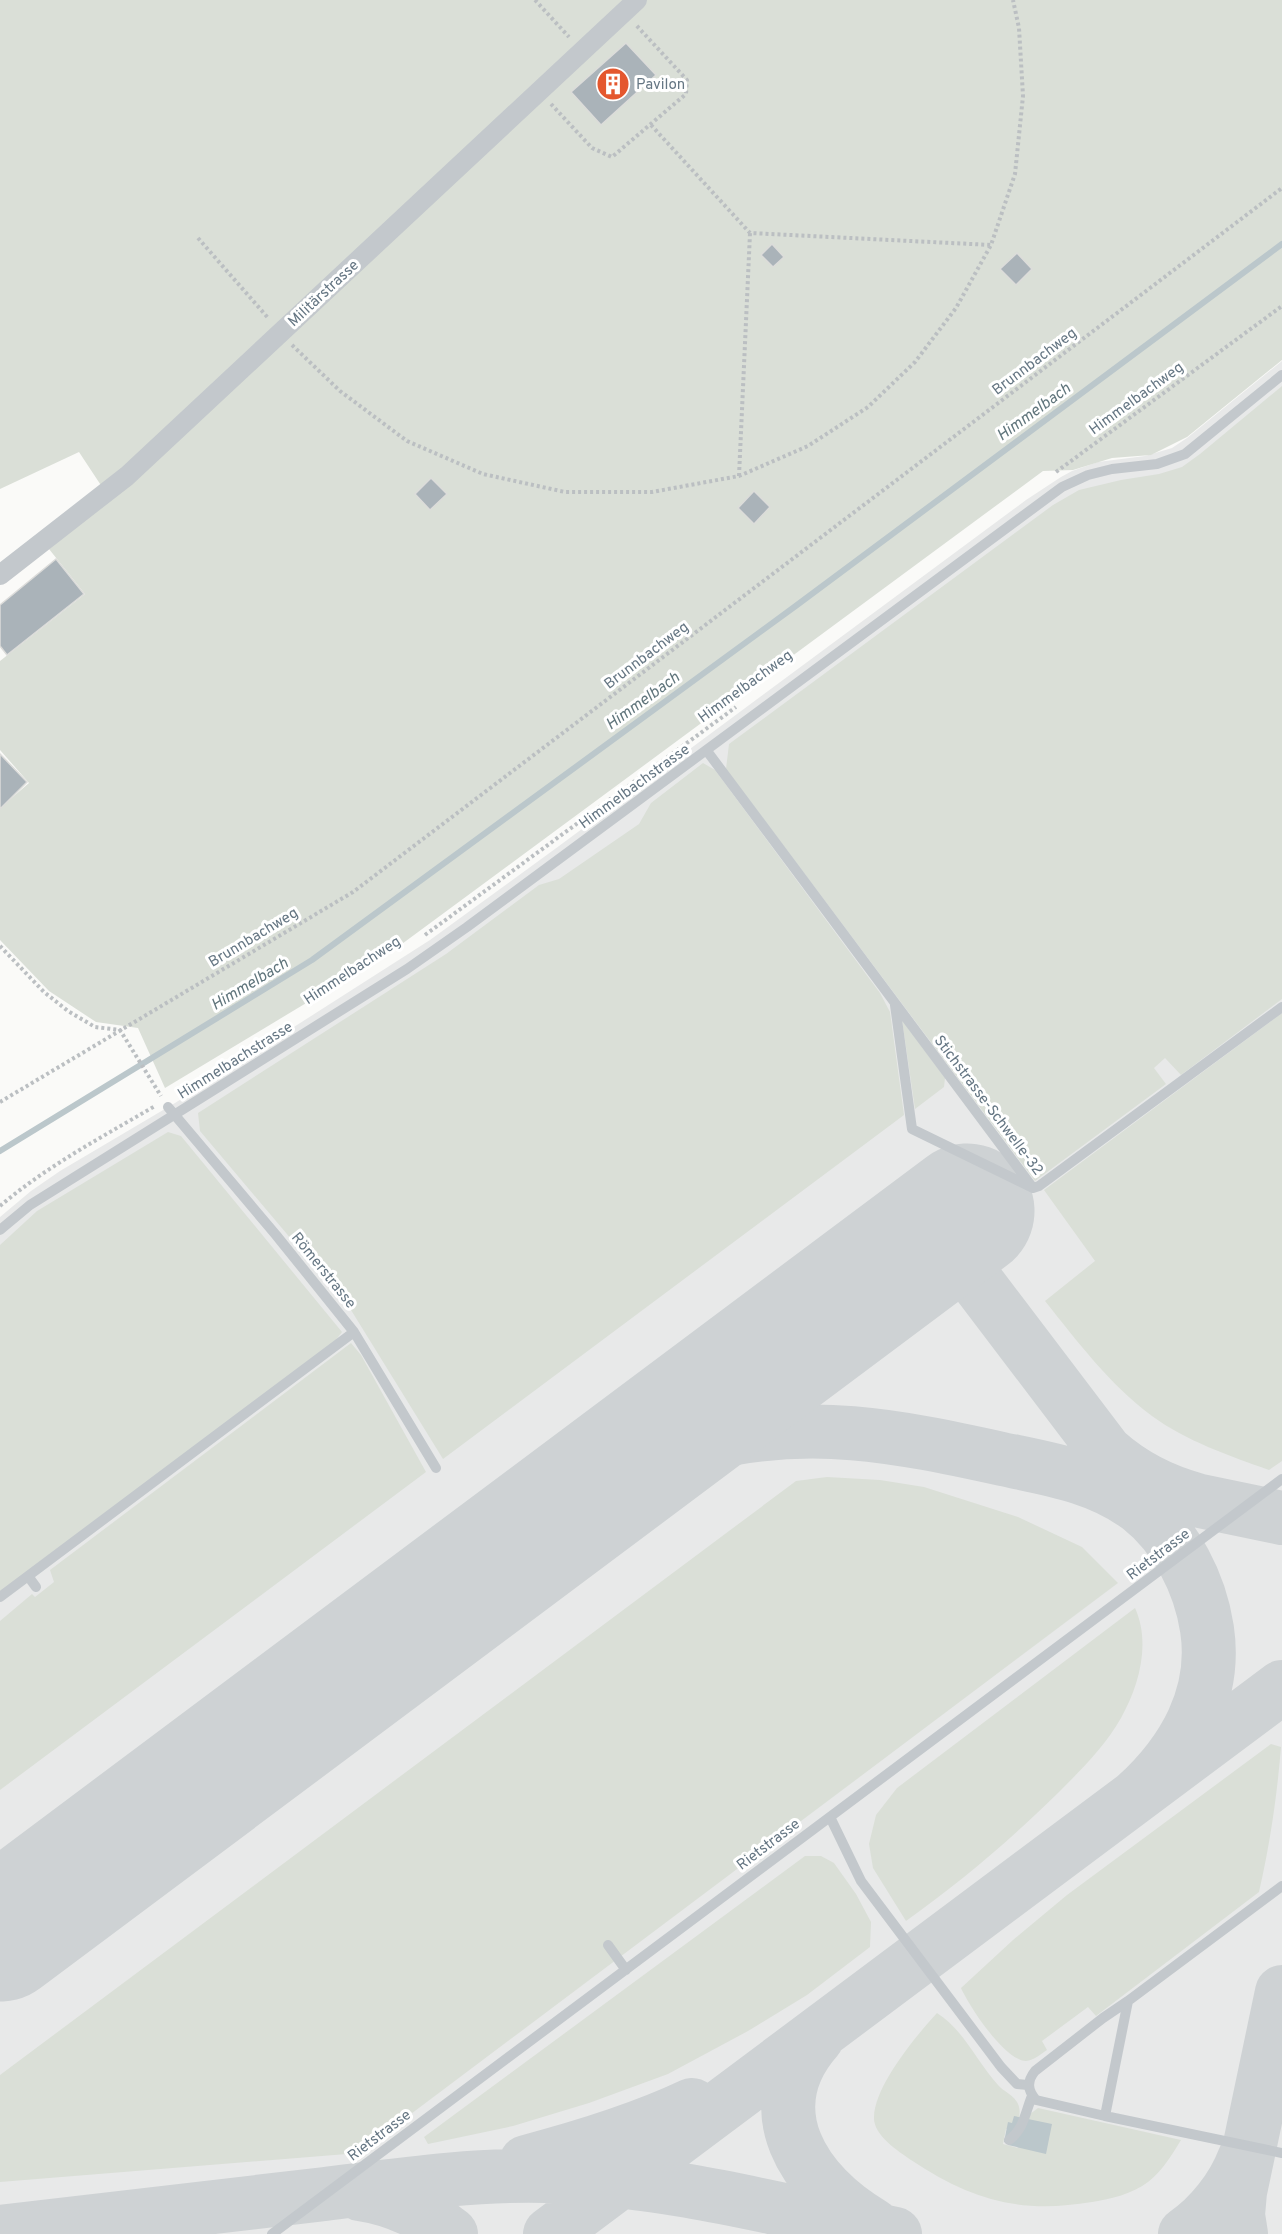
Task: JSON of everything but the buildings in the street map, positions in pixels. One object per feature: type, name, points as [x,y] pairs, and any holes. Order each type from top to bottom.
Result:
[{"type":"street","name":"Militärstrasse","points":[[0,575],[127,476],[631,6]]},
{"type":"lane","name":"Himmelbachstrasse","points":[[0,1230],[30,1205],[168,1108],[407,969],[707,751],[1062,487],[1088,475],[1112,469],[1157,464],[1178,457],[1202,441],[1282,375]]},
{"type":"lane","name":"Stichstrasse-Schwelle-32","points":[[707,751],[1033,1188]]},
{"type":"lane","name":"Stichstrasse-Schwelle-32","points":[[895,1005],[912,1128],[1033,1188]]},
{"type":"lane","points":[[1033,1188],[1039,1186],[1282,1007]]},
{"type":"lane","name":"Römerstrasse","points":[[168,1108],[276,1235],[354,1332],[436,1468]]},
{"type":"lane","points":[[0,1597],[354,1332]]},
{"type":"lane","name":"Rietstrasse","points":[[272,2234],[1282,1479]]},
{"type":"lane","points":[[28,1576],[36,1587]]},
{"type":"lane","points":[[830,1817],[861,1881],[1001,2067],[1017,2084],[1030,2091],[1042,2102],[1282,2153]]},
{"type":"lane","points":[[1009,2140],[1020,2132],[1035,2071],[1282,1886]]},
{"type":"lane","points":[[608,1945],[626,1970]]},
{"type":"lane","points":[[1105,2116],[1128,2001]]},
{"type":"path","points":[[535,0],[582,51]]},
{"type":"path","points":[[198,238],[280,333],[340,391],[407,441],[483,474],[564,492],[652,492],[739,476],[808,446],[867,407],[915,362],[956,308],[991,245],[1015,174],[1023,96],[1019,28],[1013,0]]},
{"type":"path","points":[[538,91],[592,148],[612,157],[686,94],[687,80],[631,6]]},
{"type":"path","points":[[651,125],[750,233],[991,245]]},
{"type":"path","name":"Brunnbachweg","points":[[0,1102],[353,892],[1282,189]]},
{"type":"path","points":[[739,476],[750,233]]},
{"type":"path","name":"Himmelbachweg","points":[[1048,477],[1282,306]]},
{"type":"path","name":"Himmelbachweg","points":[[423,937],[740,704]]},
{"type":"path","points":[[0,946],[44,992],[68,1011],[95,1027],[120,1030],[154,1084]]},
{"type":"path","points":[[0,1206],[23,1186],[53,1167],[168,1108]]},
{"type":"shaded area","points":[[0,0],[1282,0],[1282,360],[1187,437],[1151,455],[1112,458],[1073,470],[1043,471],[391,952],[165,1088],[138,1028],[96,1022],[49,991],[0,940],[0,808],[29,783],[0,750],[0,661],[85,594],[49,549],[110,499],[79,452],[0,489]]},
{"type":"shaded area","points":[[1282,361],[1282,2234],[0,2234],[0,1217],[60,1171],[175,1103],[430,940],[1026,500],[1072,471],[1098,462],[1145,456],[1172,448]]},
{"type":"shaded area","points":[[1282,386],[1282,999],[1181,1075],[1165,1058],[1154,1068],[1166,1084],[1035,1181],[726,769],[729,744],[1053,505],[1079,490],[1159,474],[1182,467]]},
{"type":"shaded area","points":[[703,763],[715,770],[880,993],[890,1012],[904,1115],[443,1459],[351,1310],[200,1131],[198,1113],[446,954],[539,885],[559,879],[639,824],[651,803]]},
{"type":"shaded area","points":[[1282,1013],[1282,1461],[1269,1470],[1194,1440],[1152,1416],[1108,1377],[1069,1331],[1045,1301],[1095,1261],[1044,1190]]},
{"type":"shaded area","points":[[902,1020],[945,1078],[944,1087],[915,1109]]},
{"type":"shaded area","points":[[168,1132],[181,1136],[342,1332],[335,1341],[0,1592],[0,1245],[37,1211]]},
{"type":"shaded area","points":[[351,1343],[361,1355],[426,1472],[0,1790],[0,1621],[32,1594],[35,1597],[54,1582],[50,1570]]},
{"type":"shaded area","points":[[827,1477],[880,1480],[924,1487],[1018,1517],[1082,1547],[1118,1583],[359,2153],[0,2182],[0,2075],[796,1481]]},
{"type":"shaded area","points":[[1135,1608],[1142,1635],[1141,1664],[1127,1706],[1108,1738],[1077,1774],[1023,1826],[967,1875],[906,1921],[873,1868],[869,1844],[876,1815],[897,1788]]},
{"type":"shaded area","points":[[1271,1744],[1281,1747],[1273,1820],[1259,1892],[1096,2016],[1088,2007],[1042,2041],[1047,2050],[1037,2057],[1026,2061],[1008,2052],[998,2043],[980,2019],[961,1988],[1067,1895]]},
{"type":"shaded area","points":[[805,1856],[821,1856],[834,1863],[856,1894],[871,1922],[870,1947],[807,1995],[748,2031],[668,2074],[589,2103],[513,2126],[428,2144],[424,2137]]},
{"type":"shaded area","points":[[937,2013],[955,2028],[990,2076],[1018,2104],[1020,2111],[1018,2121],[1013,2130],[1006,2129],[1003,2144],[1018,2148],[1030,2114],[1038,2108],[1181,2140],[1162,2168],[1148,2182],[1128,2193],[1099,2201],[1066,2205],[1019,2205],[976,2194],[954,2185],[893,2147],[878,2130],[874,2117],[881,2090],[889,2076],[918,2034]]},
{"type":"shaded area","points":[[1014,2116],[1052,2124],[1046,2154],[1004,2142],[1008,2122],[1012,2123]]},
{"type":"waterway","name":"Himmelbach","points":[[0,1151],[312,960],[797,605],[1282,244]]},
{"type":"taxiway","points":[[939,1232],[1106,1452],[1149,1482],[1197,1500]]},
{"type":"taxiway","points":[[559,1516],[605,1483],[652,1460],[702,1445],[741,1437],[779,1433],[853,1433],[926,1443],[1056,1471],[1107,1488],[1139,1507],[1175,1546],[1199,1595],[1207,1629],[1209,1653],[1207,1677],[1202,1699],[1193,1721],[1169,1761],[1136,1796]]},
{"type":"taxiway","points":[[1176,1496],[1282,1518]]},
{"type":"taxiway","points":[[550,2234],[1282,1687]]},
{"type":"taxiway","points":[[1241,2234],[1238,2215],[1240,2192],[1282,1992]]},
{"type":"taxiway","points":[[817,2038],[798,2065],[789,2092],[789,2118],[795,2143],[808,2167],[826,2189],[873,2225]]},
{"type":"taxiway","points":[[526,2162],[611,2137],[692,2105]]},
{"type":"taxiway","points":[[1185,2234],[1220,2201],[1234,2181],[1244,2159]]},
{"type":"taxiway","points":[[0,2232],[463,2178],[546,2176],[590,2178],[678,2189],[895,2234]]},
{"type":"taxiway","points":[[360,2194],[385,2199],[408,2208],[451,2234]]},
{"type":"runway","points":[[0,1934],[967,1211]]},
{"type":"place","name":"Pavilon","points":[[613,84]]}]
